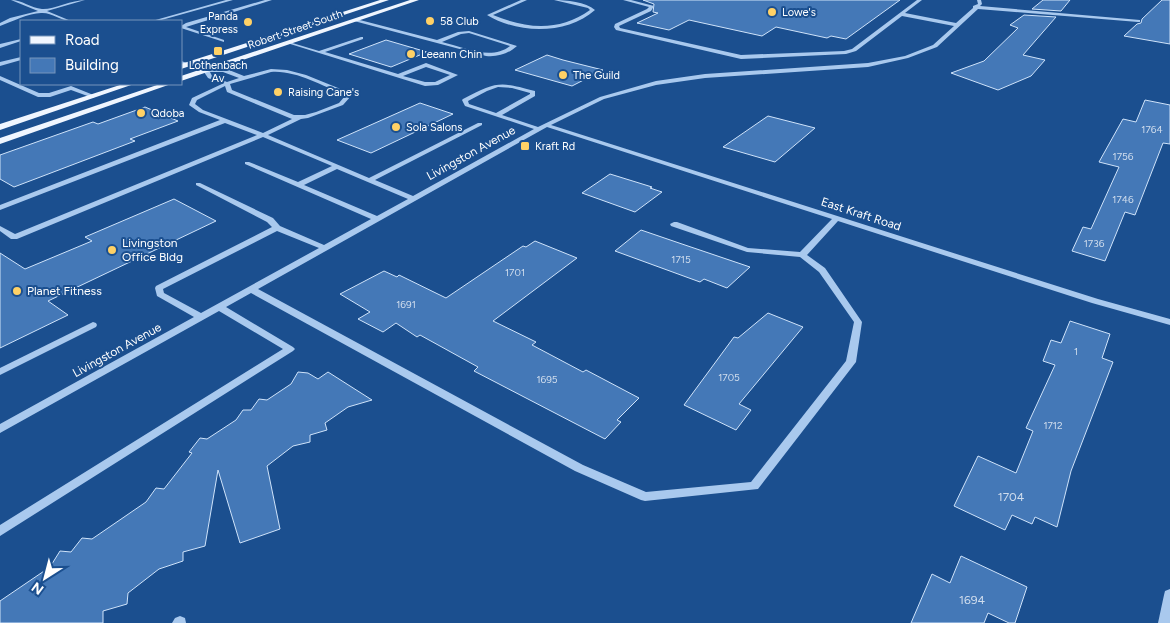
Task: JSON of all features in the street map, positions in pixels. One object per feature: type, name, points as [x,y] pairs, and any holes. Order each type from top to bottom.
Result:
[{"type":"main road","name":"Robert Street South","points":[[183,65],[386,0]]},
{"type":"main road","name":"Robert Street South","points":[[182,79],[416,0]]},
{"type":"main road","points":[[0,127],[127,85]]},
{"type":"main road","points":[[0,141],[164,85]]},
{"type":"street","points":[[12,0],[66,20]]},
{"type":"street","points":[[0,25],[12,19],[83,0]]},
{"type":"street","points":[[158,20],[229,0]]},
{"type":"street","points":[[222,41],[182,27],[270,0]]},
{"type":"street","points":[[524,0],[489,15],[535,27],[551,29],[593,10],[589,7],[556,0]]},
{"type":"street","points":[[625,0],[652,6],[649,10],[617,25],[618,29],[741,58],[850,52],[920,0]]},
{"type":"street","name":"Livingston Avenue","points":[[0,429],[542,127],[602,98],[656,83],[705,76],[868,65],[906,57],[935,46],[980,4],[979,0]]},
{"type":"street","points":[[214,5],[235,10]]},
{"type":"street","points":[[976,8],[1138,21]]},
{"type":"street","points":[[901,14],[957,25]]},
{"type":"street","points":[[0,18],[12,19]]},
{"type":"street","points":[[356,20],[488,56],[496,56],[514,46],[469,32],[460,33],[437,42]]},
{"type":"street","points":[[0,46],[20,40]]},
{"type":"street","points":[[288,43],[398,76],[431,85],[455,75],[426,65],[398,76]]},
{"type":"street","points":[[0,64],[20,58]]},
{"type":"street","points":[[183,65],[206,71],[224,70],[245,78]]},
{"type":"street","points":[[206,71],[210,77],[227,84]]},
{"type":"street","points":[[0,78],[38,95],[50,95],[71,88],[93,96]]},
{"type":"street","points":[[245,78],[201,94],[194,99],[192,105],[224,121],[263,135],[414,198]]},
{"type":"street","points":[[0,228],[14,237],[263,135],[300,117]]},
{"type":"street","points":[[0,208],[224,121]]},
{"type":"street","points":[[370,180],[480,124]]},
{"type":"street","name":"East Kraft Road","points":[[542,127],[837,218],[1095,301],[1170,322]]},
{"type":"street","points":[[298,185],[338,166]]},
{"type":"street","points":[[198,184],[270,220],[277,228],[324,248]]},
{"type":"street","points":[[802,255],[837,218]]},
{"type":"street","points":[[251,289],[579,468],[645,497],[754,486],[851,362],[858,322],[822,270],[802,255],[747,250],[674,224]]},
{"type":"street","points":[[201,317],[160,294],[159,288],[277,228]]},
{"type":"street","points":[[0,372],[93,325]]},
{"type":"street","points":[[1166,623],[1170,595]]},
{"type":"lane","points":[[320,52],[361,38]]},
{"type":"lane","points":[[227,84],[229,91],[293,117],[318,113],[341,104],[348,96],[282,70],[262,72],[245,78]]},
{"type":"lane","points":[[497,115],[533,96],[533,92],[501,84],[494,85],[465,100],[467,105],[497,115],[542,127]]},
{"type":"lane","points":[[247,163],[377,219]]},
{"type":"lane","points":[[0,531],[290,349],[219,307]]},
{"type":"building","name":"Lowe's","points":[[643,0],[900,0],[846,39],[831,36],[827,38],[776,27],[762,36],[689,20],[669,30],[637,23],[658,13],[653,12],[654,4]]},
{"type":"building","points":[[1043,0],[1070,0],[1061,11],[1032,9]]},
{"type":"building","points":[[1162,0],[1170,0],[1170,44],[1124,36],[1137,24],[1141,23],[1142,19]]},
{"type":"building","points":[[1024,15],[1056,17],[1023,55],[1045,60],[1031,76],[998,90],[951,73],[984,61],[1018,28],[1010,25]]},
{"type":"building","points":[[386,40],[427,52],[391,67],[349,54]]},
{"type":"building","name":"The Guild","points":[[547,55],[603,70],[572,86],[515,70]]},
{"type":"building","points":[[1145,100],[1170,105],[1170,144],[1163,143],[1135,215],[1125,212],[1105,261],[1072,251],[1083,227],[1091,229],[1119,167],[1099,162],[1123,119],[1136,122]]},
{"type":"building","name":"Sola Salons","points":[[420,103],[453,114],[371,153],[337,140]]},
{"type":"building","points":[[145,107],[178,121],[130,139],[135,141],[14,187],[0,179],[0,155],[93,122],[98,124]]},
{"type":"building","points":[[768,116],[815,128],[775,162],[723,147]]},
{"type":"building","points":[[610,174],[662,192],[635,212],[582,193]]},
{"type":"building","points":[[174,199],[216,221],[48,301],[68,315],[0,348],[0,253],[25,269],[92,241],[85,237]]},
{"type":"building","points":[[641,230],[750,267],[727,288],[704,279],[700,282],[615,251]]},
{"type":"building","points":[[535,241],[577,258],[493,321],[536,342],[532,345],[583,372],[586,370],[639,398],[617,420],[621,422],[605,439],[474,371],[478,367],[420,335],[417,337],[396,323],[383,332],[358,319],[370,312],[340,294],[384,271],[397,277],[399,275],[446,298],[523,246],[526,247]]},
{"type":"building","points":[[768,313],[803,327],[739,404],[751,410],[736,430],[684,405],[734,337],[738,338]]},
{"type":"building","points":[[1070,321],[1110,334],[1102,358],[1113,362],[1071,471],[1057,527],[1035,517],[1032,524],[1012,515],[1005,530],[954,506],[978,456],[1016,473],[1033,431],[1026,428],[1055,365],[1043,361],[1051,340],[1061,343]]},
{"type":"building","points":[[298,372],[308,373],[318,379],[328,372],[372,400],[348,407],[325,423],[327,430],[310,435],[310,442],[293,446],[267,466],[280,529],[240,543],[218,470],[205,546],[183,552],[183,561],[159,569],[128,593],[127,604],[103,611],[103,623],[0,623],[0,601],[50,567],[60,551],[71,552],[82,538],[92,539],[146,502],[156,488],[164,489],[192,453],[189,452],[200,438],[207,439],[236,420],[243,410],[251,410],[259,399],[267,400],[291,384]]},
{"type":"building","points":[[961,556],[1027,587],[1015,623],[1009,623],[988,613],[984,623],[911,623],[932,574],[950,583]]},
{"type":"place","name":"Lowe's","points":[[772,12]]},
{"type":"place","name":"58 Club","points":[[430,21]]},
{"type":"place","name":"Panda Express","points":[[248,22]]},
{"type":"place","name":"Lothenbach Av","points":[[218,51]]},
{"type":"place","name":"Leeann Chin","points":[[411,54]]},
{"type":"place","name":"The Guild","points":[[563,75]]},
{"type":"place","name":"Raising Cane's","points":[[278,92]]},
{"type":"place","name":"Qdoba","points":[[141,113]]},
{"type":"place","name":"Sola Salons","points":[[396,127]]},
{"type":"place","name":"Kraft Rd","points":[[525,146]]},
{"type":"place","name":"Livingston Office Bldg","points":[[112,250]]},
{"type":"place","name":"Planet Fitness","points":[[17,291]]}]
